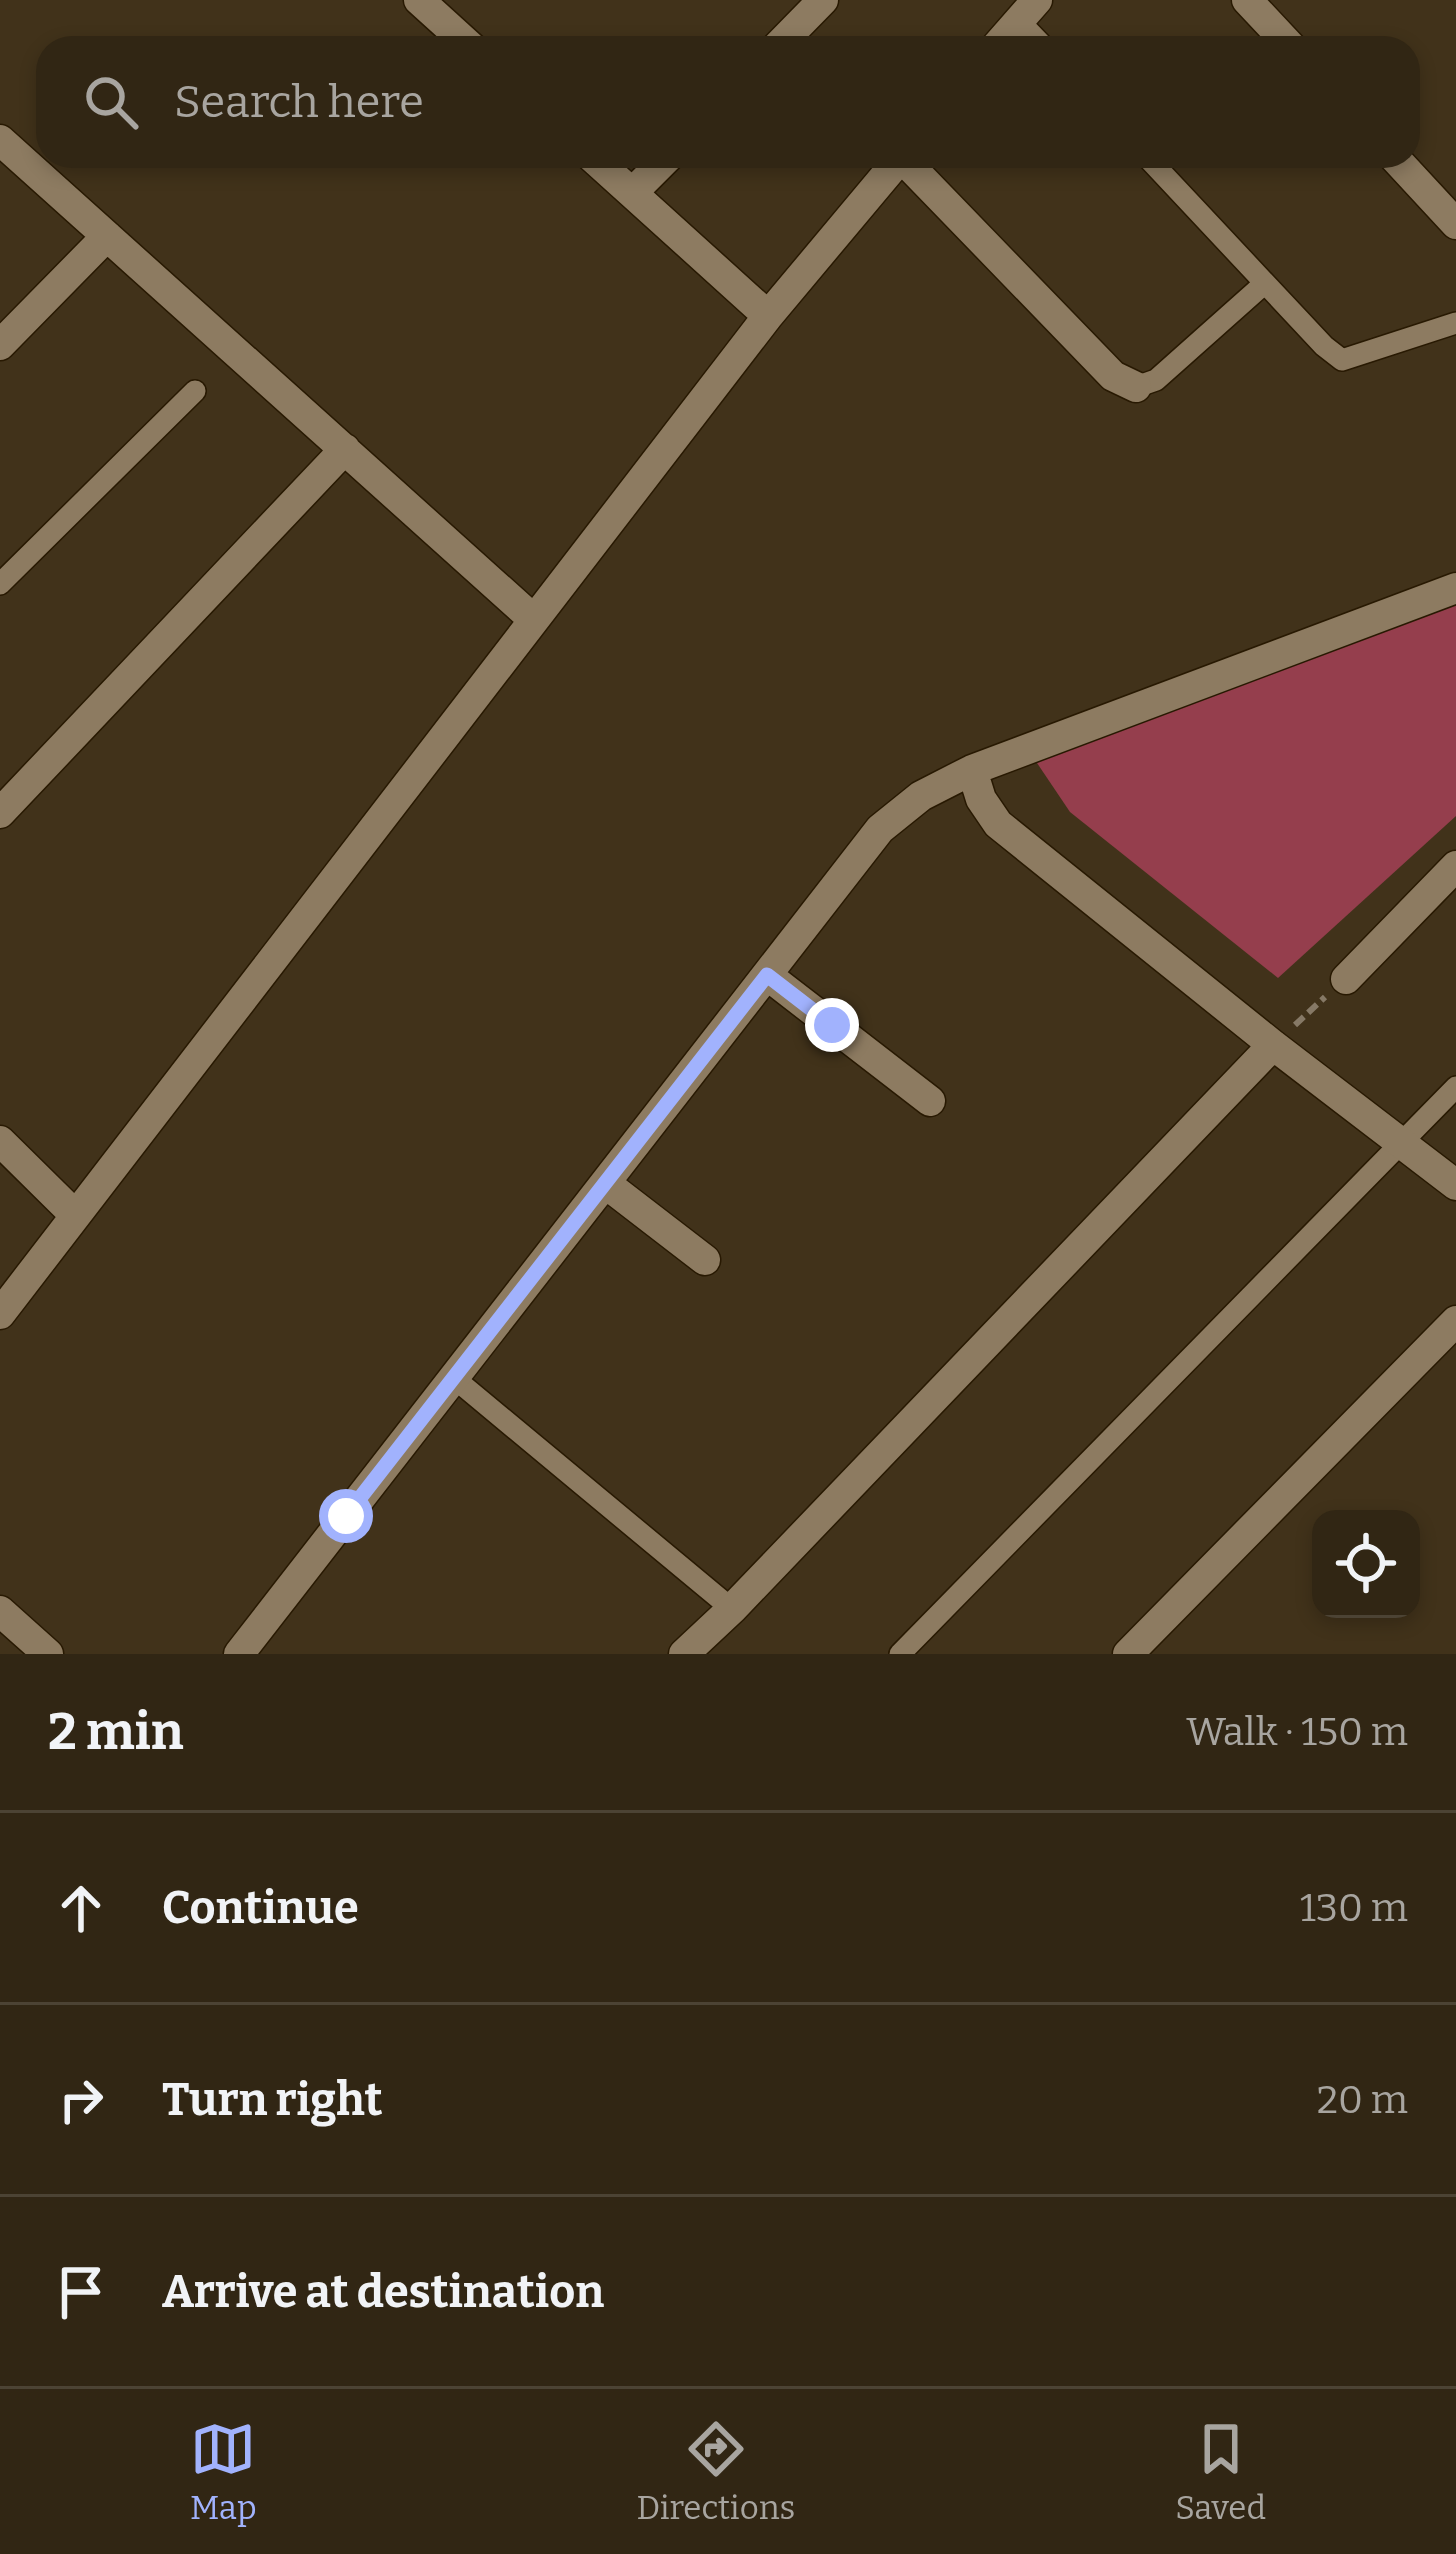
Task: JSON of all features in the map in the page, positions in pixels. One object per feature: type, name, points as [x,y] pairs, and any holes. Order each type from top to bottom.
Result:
[{"type":"street","points":[[419,0],[459,36]]},
{"type":"street","points":[[788,36],[824,0]]},
{"type":"street","points":[[1247,0],[1281,36]]},
{"type":"street","points":[[1005,36],[1028,10]]},
{"type":"street","points":[[0,140],[533,619]]},
{"type":"street","points":[[605,168],[768,316]]},
{"type":"street","points":[[632,193],[657,168]]},
{"type":"street","points":[[0,1314],[768,316],[893,168]]},
{"type":"street","points":[[913,168],[1113,376],[1136,387]]},
{"type":"street","points":[[1404,168],[1456,224]]},
{"type":"street","points":[[0,345],[107,236]]},
{"type":"street","points":[[0,813],[345,449]]},
{"type":"street","points":[[239,1654],[880,829],[921,796],[971,770],[1456,588]]},
{"type":"street","points":[[971,770],[981,799],[998,824],[1273,1046],[1456,1185]]},
{"type":"street","points":[[1346,979],[1456,866]]},
{"type":"street","points":[[767,975],[930,1101]]},
{"type":"street","points":[[684,1654],[1273,1046]]},
{"type":"street","points":[[0,1142],[75,1215]]},
{"type":"street","points":[[605,1183],[705,1260]]},
{"type":"street","points":[[1128,1654],[1456,1321]]},
{"type":"street","points":[[0,1610],[48,1654]]},
{"type":"lane","points":[[1157,168],[1342,360],[1456,323]]},
{"type":"lane","points":[[1136,387],[1156,380],[1265,283]]},
{"type":"lane","points":[[0,584],[195,391]]},
{"type":"lane","points":[[900,1654],[1456,1087]]},
{"type":"lane","points":[[454,1378],[732,1609]]},
{"type":"path","points":[[1273,1046],[1346,979]]},
{"type":"shaded area","points":[[1456,601],[1456,816],[1278,978],[1070,812],[1035,760]]},
{"type":"route","points":[[346,1516],[767,975],[832,1025]]}]
